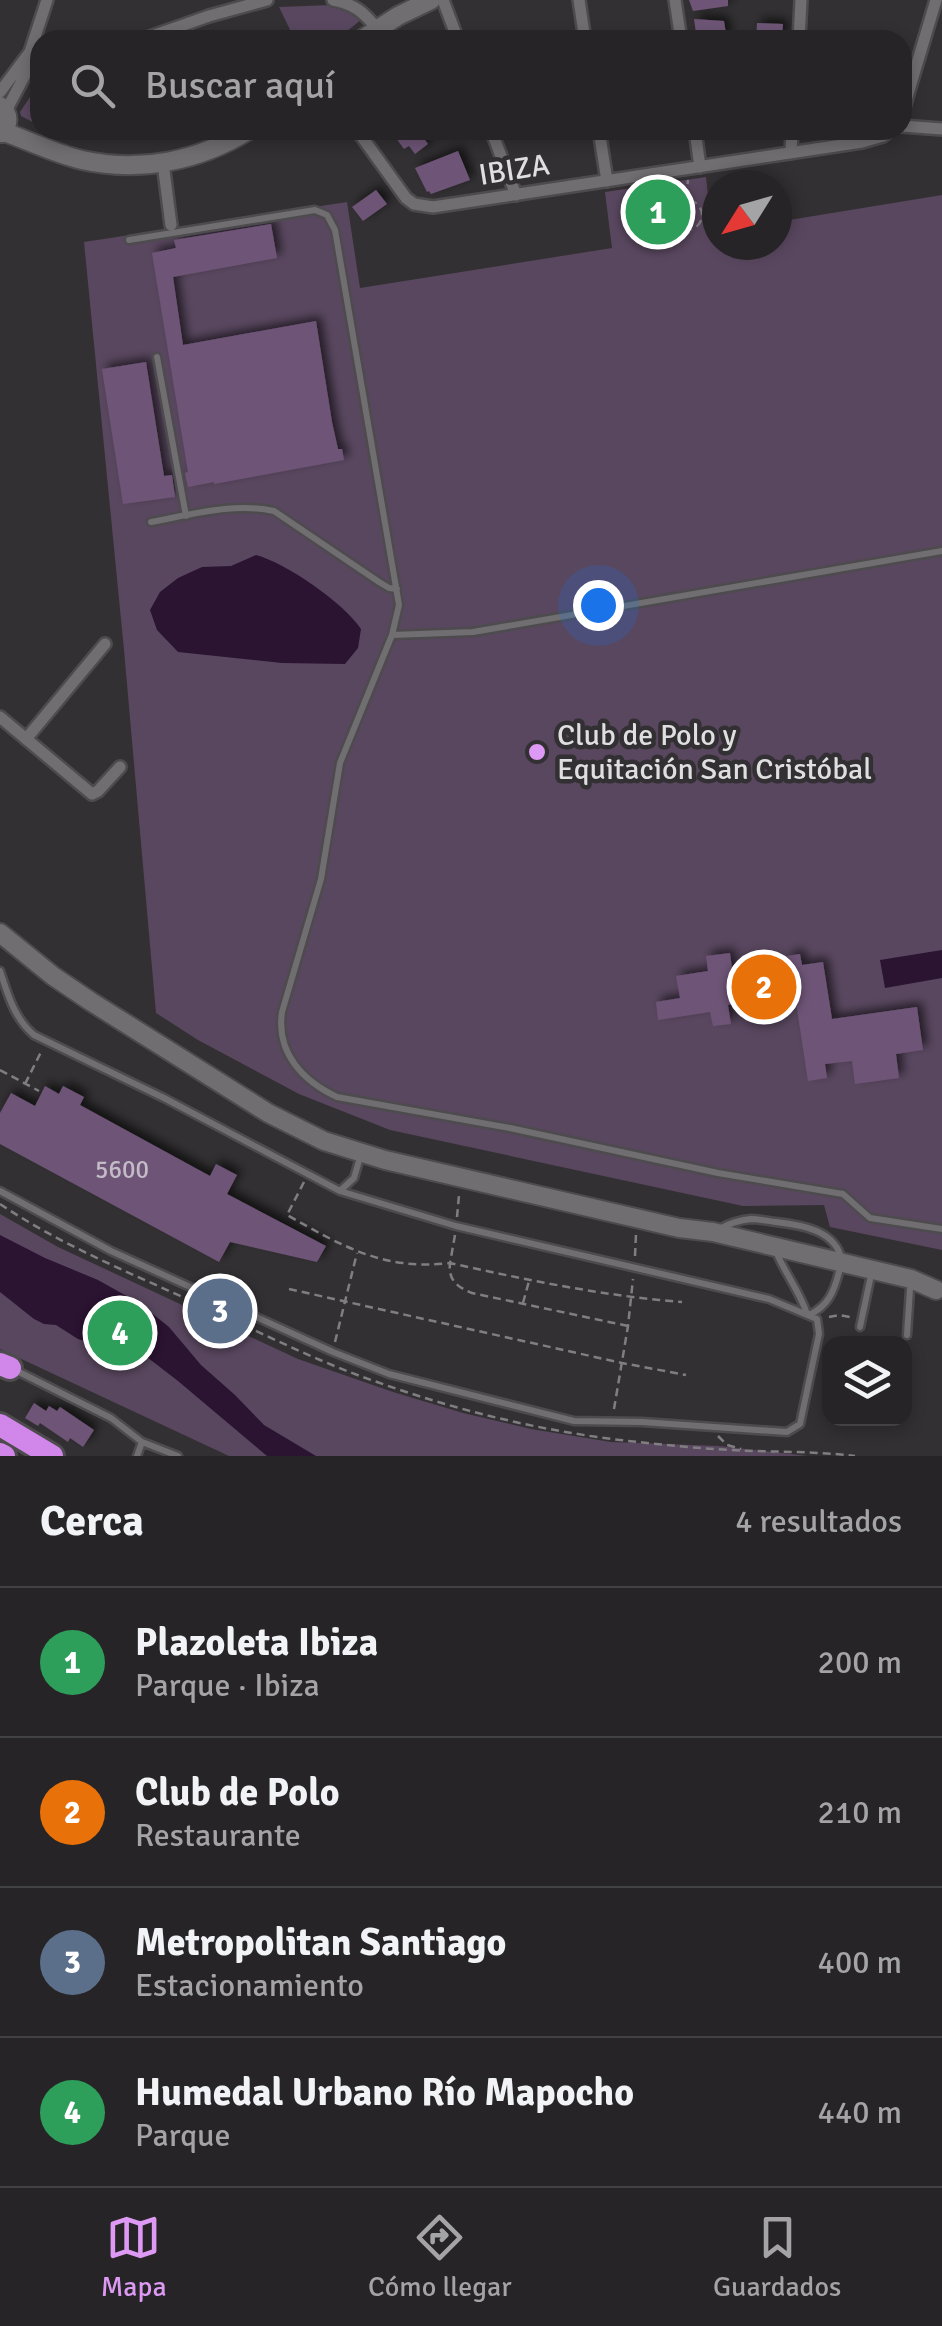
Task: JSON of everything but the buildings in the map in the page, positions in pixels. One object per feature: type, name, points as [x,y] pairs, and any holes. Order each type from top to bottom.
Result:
[{"type":"highway","points":[[0,1425],[52,1456]]},
{"type":"main road","points":[[376,30],[431,0]]},
{"type":"main road","points":[[2,116],[7,133],[82,160],[102,163],[162,163],[230,140]]},
{"type":"main road","points":[[0,933],[90,1001],[268,1113],[315,1137],[361,1154],[679,1228],[713,1232],[870,1280],[939,1291]]},
{"type":"main road","points":[[679,1228],[696,1236],[778,1256],[911,1279],[939,1291]]},
{"type":"street","points":[[37,30],[46,0]]},
{"type":"street","points":[[169,30],[268,0]]},
{"type":"street","points":[[333,0],[353,4],[362,11],[368,30]]},
{"type":"street","points":[[442,0],[454,30]]},
{"type":"street","points":[[580,0],[584,30]]},
{"type":"street","points":[[675,0],[680,30]]},
{"type":"street","points":[[799,30],[801,0]]},
{"type":"street","points":[[912,80],[936,0]]},
{"type":"street","points":[[2,116],[26,73],[30,52]]},
{"type":"street","points":[[2,116],[30,52]]},
{"type":"street","points":[[912,127],[942,129]]},
{"type":"street","name":"IBIZA","points":[[364,140],[406,198],[414,204],[433,207],[869,140]]},
{"type":"street","points":[[495,140],[516,195]]},
{"type":"street","points":[[601,140],[607,181]]},
{"type":"street","points":[[696,140],[700,167]]},
{"type":"street","points":[[790,153],[791,140]]},
{"type":"street","points":[[162,163],[172,229]]},
{"type":"street","points":[[26,739],[105,644]]},
{"type":"street","points":[[0,718],[92,794],[120,767]]},
{"type":"lane","points":[[129,240],[172,229],[315,210],[327,215],[335,230],[399,605],[392,635],[340,763],[321,879],[282,1012],[283,1038],[298,1071],[338,1098],[510,1128],[718,1174],[843,1194],[870,1218],[942,1229]]},
{"type":"lane","points":[[157,357],[186,516]]},
{"type":"lane","points":[[151,522],[255,507],[274,511],[379,582],[398,589]]},
{"type":"lane","points":[[392,635],[472,632],[942,551]]},
{"type":"lane","points":[[0,971],[14,1011],[34,1036],[164,1098],[340,1191],[456,1226],[769,1299],[817,1319],[819,1334],[800,1424],[787,1432],[574,1421],[389,1374],[110,1251],[0,1190]]},
{"type":"lane","points":[[340,1191],[354,1178],[361,1154]]},
{"type":"lane","points":[[713,1232],[750,1219],[815,1230],[833,1241],[842,1255],[841,1268],[830,1298],[808,1316]]},
{"type":"lane","points":[[778,1256],[808,1316]]},
{"type":"lane","points":[[861,1324],[870,1280]]},
{"type":"lane","points":[[907,1334],[910,1289]]},
{"type":"lane","points":[[5,1366],[112,1418],[142,1442],[178,1456]]},
{"type":"lane","points":[[137,1456],[142,1442]]},
{"type":"path","points":[[685,200],[689,185],[686,169]]},
{"type":"path","points":[[634,177],[637,199],[658,217],[672,220]]},
{"type":"path","points":[[685,200],[700,207],[700,224],[693,230],[684,231],[672,220],[672,210],[685,200]]},
{"type":"path","points":[[25,1084],[46,1042]]},
{"type":"path","points":[[0,1070],[39,1091]]},
{"type":"path","points":[[308,1175],[287,1215],[358,1252],[390,1262],[422,1266],[450,1263],[632,1298],[682,1302]]},
{"type":"path","points":[[612,1421],[632,1298],[637,1218]]},
{"type":"path","points":[[333,1352],[358,1252]]},
{"type":"path","points":[[450,1263],[449,1273],[460,1289],[628,1326]]},
{"type":"path","points":[[523,1304],[529,1280]]},
{"type":"path","points":[[290,1289],[686,1375]]},
{"type":"path","points":[[817,1319],[839,1315],[861,1324]]},
{"type":"path","points":[[703,1426],[727,1446],[752,1451]]},
{"type":"shaded area","points":[[331,5],[367,15],[348,30],[290,30],[279,7]]},
{"type":"shaded area","points":[[30,97],[30,121],[20,112]]},
{"type":"shaded area","name":"Club de Polo y Equitación San Cristóbal","points":[[702,178],[702,260],[792,260],[792,220],[942,195],[942,1250],[830,1227],[824,1205],[743,1206],[390,1130],[299,1094],[156,1013],[84,242],[347,202],[360,288],[612,248],[605,192]]},
{"type":"shaded area","points":[[256,555],[298,575],[353,619],[361,629],[358,648],[345,664],[282,663],[178,652],[157,630],[150,610],[160,592],[178,578],[202,567],[231,566]]},
{"type":"shaded area","points":[[942,950],[942,978],[885,988],[880,960]]},
{"type":"shaded area","points":[[0,1214],[58,1247],[298,1359],[463,1413],[611,1442],[719,1446],[808,1456],[229,1456],[0,1349]]},
{"type":"shaded area","points":[[0,1235],[139,1303],[169,1327],[201,1365],[264,1425],[316,1456],[267,1456],[143,1354],[124,1345],[103,1347],[78,1339],[56,1325],[34,1319],[0,1292]]},
{"type":"place","name":"Plazoleta Ibiza","points":[[658,212]]},
{"type":"place","name":"Club de Polo y Equitación San Cristóbal","points":[[537,752]]},
{"type":"place","name":"Club de Polo","points":[[764,987]]},
{"type":"place","name":"Metropolitan Santiago","points":[[220,1311]]},
{"type":"place","name":"Humedal Urbano Río Mapocho","points":[[120,1333]]}]
